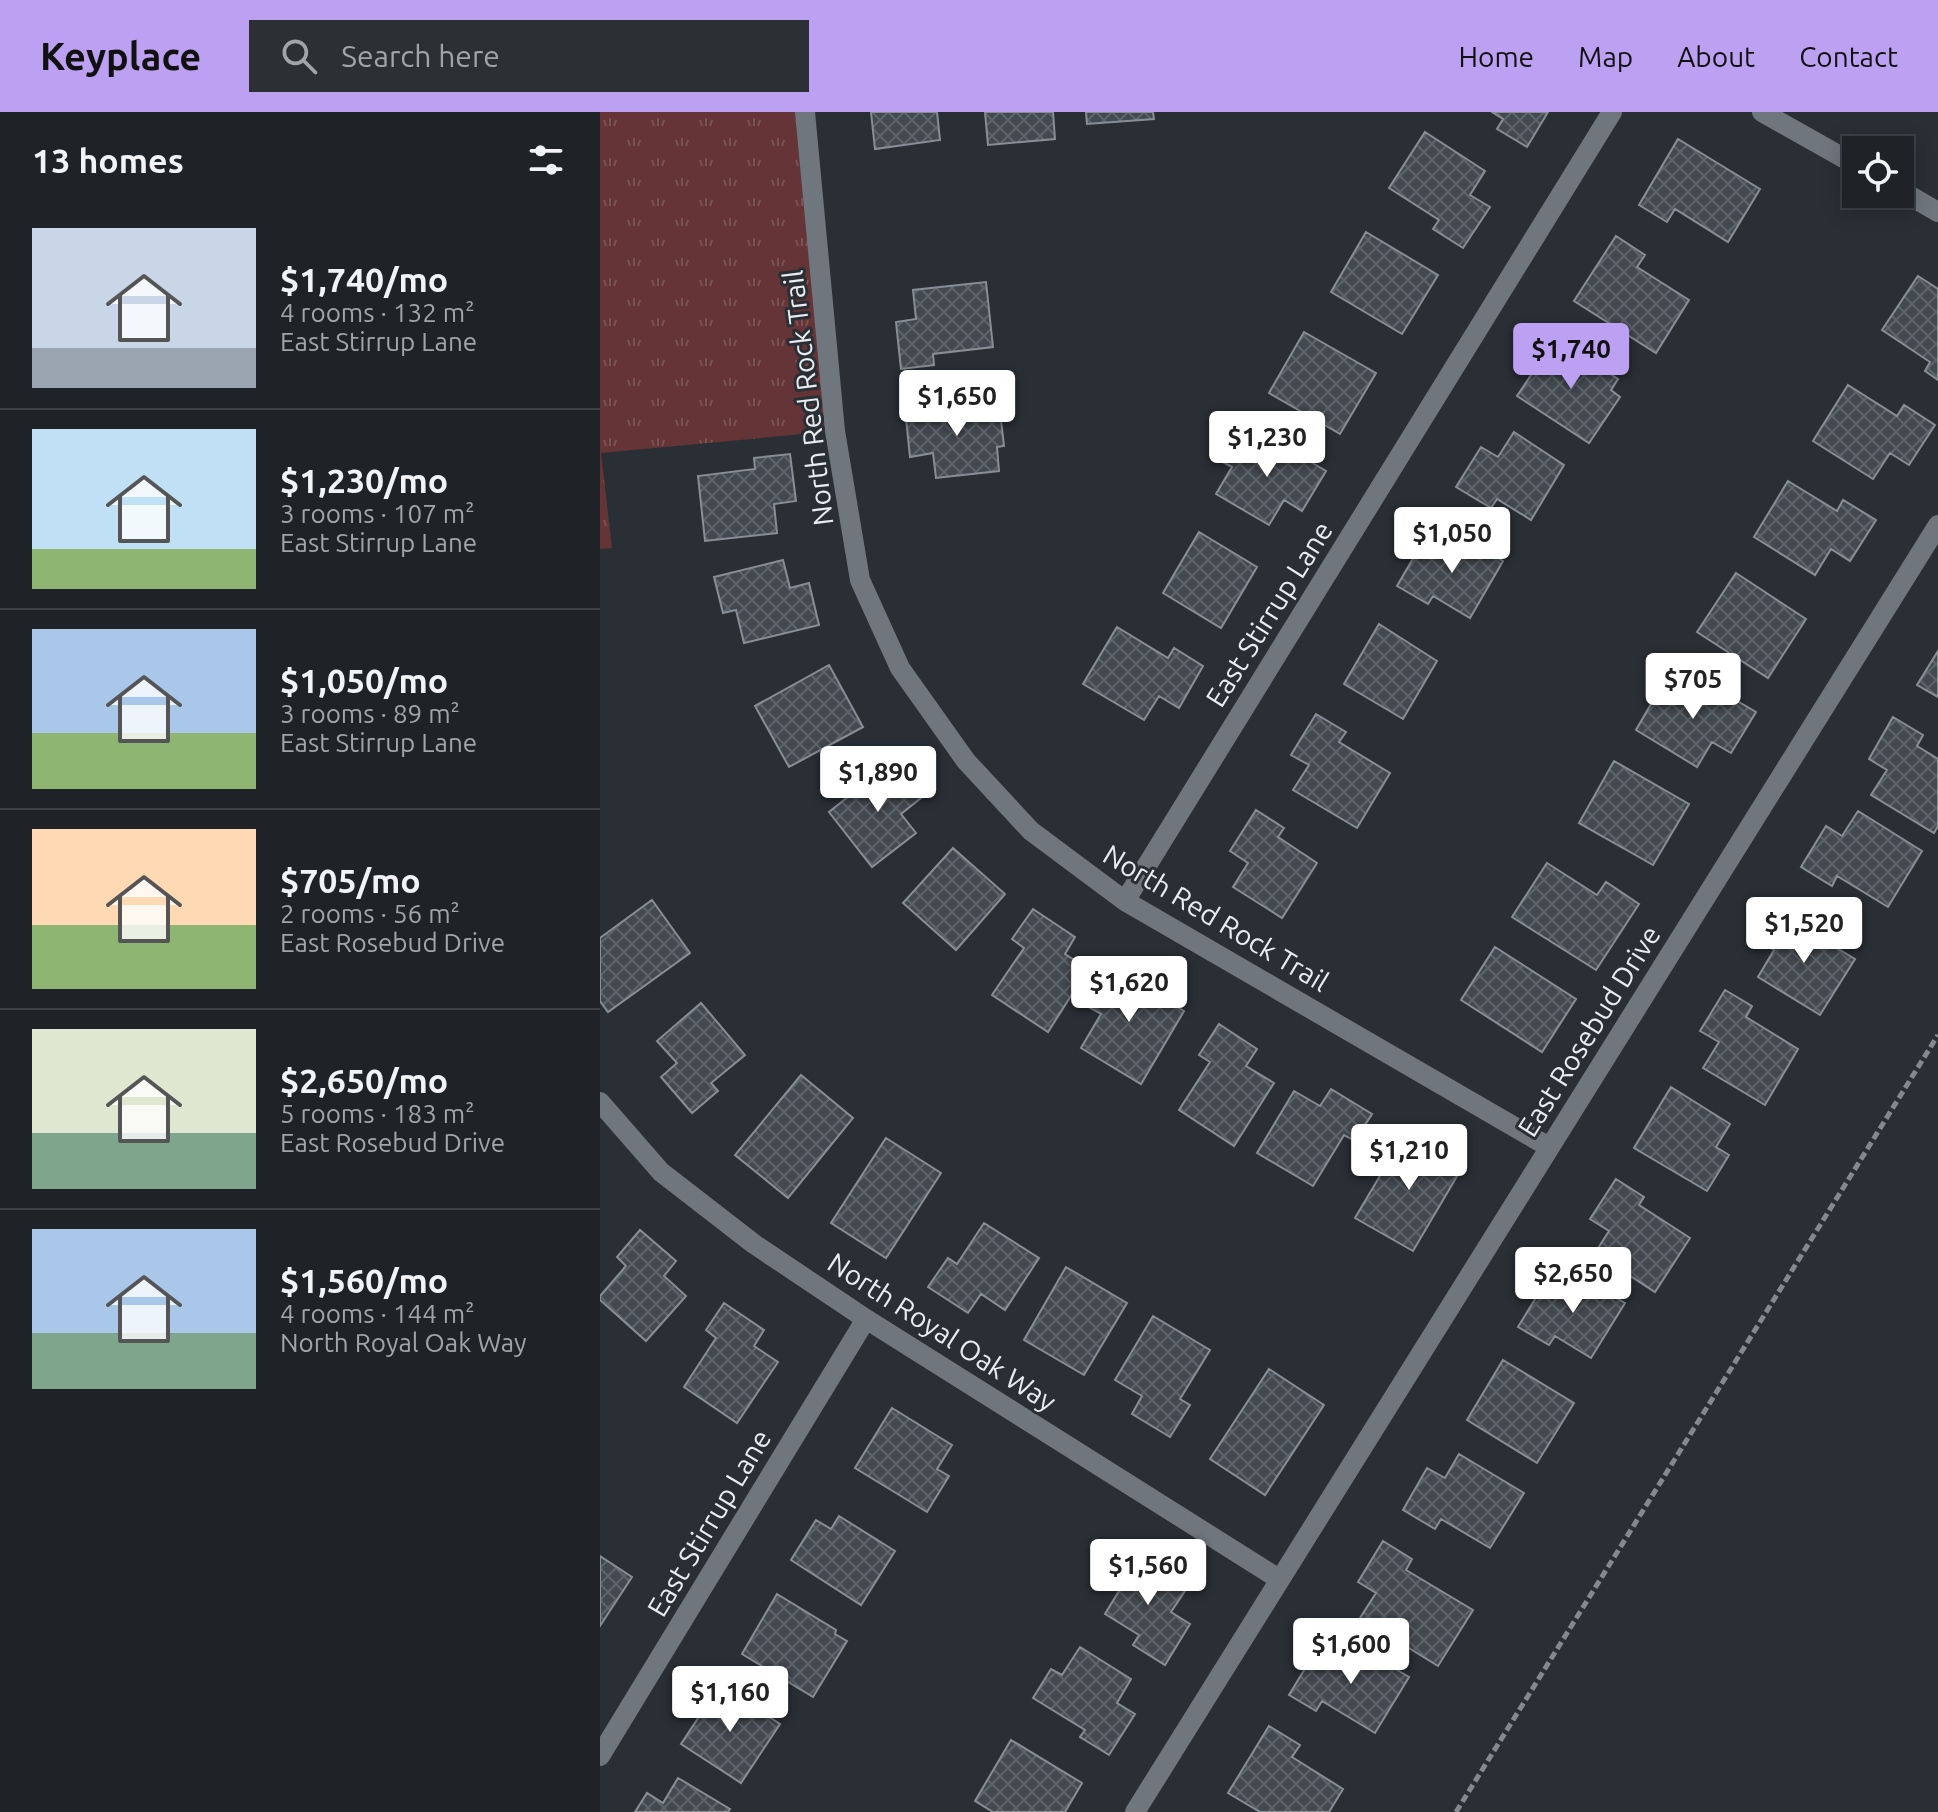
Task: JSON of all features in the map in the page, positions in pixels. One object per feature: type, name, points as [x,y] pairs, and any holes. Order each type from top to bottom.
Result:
[{"type":"street","name":"North Red Rock Trail","points":[[805,112],[835,431],[860,580],[900,668],[966,761],[1031,831],[1125,901],[1549,1147]]},
{"type":"street","name":"East Stirrup Lane","points":[[1125,901],[1612,112]]},
{"type":"street","points":[[1762,112],[1842,157]]},
{"type":"street","points":[[1914,198],[1938,212]]},
{"type":"street","name":"East Rosebud Drive","points":[[1135,1812],[1938,525]]},
{"type":"street","name":"North Royal Oak Way","points":[[600,1102],[661,1172],[754,1244],[866,1319],[1279,1579]]},
{"type":"street","name":"East Stirrup Lane","points":[[603,1745],[866,1319]]},
{"type":"path","points":[[1456,1812],[1938,1035]]},
{"type":"green space","points":[[600,112],[805,112],[835,431],[601,453],[612,548],[600,549]]},
{"type":"building","points":[[871,112],[937,112],[940,140],[875,149]]},
{"type":"building","points":[[985,112],[1053,112],[1055,139],[988,145]]},
{"type":"building","points":[[1086,112],[1153,112],[1154,119],[1087,124]]},
{"type":"building","points":[[1492,112],[1548,112],[1527,147],[1497,129],[1503,119]]},
{"type":"building","points":[[1425,132],[1485,171],[1470,195],[1490,207],[1463,248],[1433,229],[1439,220],[1389,188]]},
{"type":"building","points":[[1678,139],[1760,189],[1728,242],[1675,209],[1667,222],[1639,205]]},
{"type":"building","points":[[1366,232],[1438,275],[1402,334],[1331,292]]},
{"type":"building","points":[[1616,236],[1645,255],[1637,267],[1689,300],[1656,353],[1574,301]]},
{"type":"building","points":[[1918,276],[1938,289],[1938,380],[1925,371],[1930,362],[1882,330]]},
{"type":"building","points":[[986,282],[993,347],[933,354],[934,365],[901,369],[896,322],[916,319],[913,290]]},
{"type":"building","points":[[1304,332],[1376,373],[1340,434],[1269,393]]},
{"type":"building","points":[[1556,338],[1618,379],[1611,390],[1620,397],[1589,443],[1517,396]]},
{"type":"building","points":[[1848,385],[1897,416],[1904,405],[1935,425],[1909,465],[1890,453],[1873,479],[1813,441]]},
{"type":"building","points":[[999,403],[1004,446],[997,447],[999,471],[936,478],[933,453],[910,457],[905,408],[937,404],[938,410]]},
{"type":"building","points":[[1238,432],[1289,462],[1294,452],[1326,471],[1302,511],[1284,500],[1269,525],[1216,494],[1232,467],[1221,461]]},
{"type":"building","points":[[1514,432],[1564,465],[1531,520],[1497,499],[1491,508],[1456,487],[1481,447],[1498,457]]},
{"type":"building","points":[[790,454],[796,501],[774,504],[777,533],[705,541],[698,476],[755,469],[754,458]]},
{"type":"building","points":[[1788,481],[1837,511],[1843,500],[1876,520],[1850,561],[1831,549],[1815,575],[1754,537]]},
{"type":"building","points":[[1199,532],[1257,567],[1221,628],[1163,593]]},
{"type":"building","points":[[1454,532],[1503,561],[1470,618],[1433,596],[1428,604],[1397,586],[1421,545],[1439,556]]},
{"type":"building","points":[[783,560],[790,588],[809,583],[819,625],[744,643],[736,610],[723,613],[714,577]]},
{"type":"building","points":[[1736,573],[1806,619],[1768,678],[1697,632]]},
{"type":"building","points":[[1379,624],[1437,661],[1403,719],[1344,684]]},
{"type":"building","points":[[1117,627],[1168,658],[1174,648],[1203,666],[1179,708],[1159,696],[1144,720],[1083,684]]},
{"type":"building","points":[[1938,651],[1938,697],[1917,685]]},
{"type":"building","points":[[829,665],[863,727],[789,767],[755,706]]},
{"type":"building","points":[[1669,673],[1720,704],[1725,694],[1756,712],[1731,753],[1712,742],[1697,767],[1636,730]]},
{"type":"building","points":[[1316,714],[1346,732],[1339,742],[1390,773],[1357,828],[1293,790],[1309,765],[1291,755]]},
{"type":"building","points":[[1893,717],[1923,735],[1917,746],[1938,759],[1938,826],[1934,833],[1871,795],[1887,770],[1869,759]]},
{"type":"building","points":[[1614,761],[1689,804],[1653,865],[1579,823]]},
{"type":"building","points":[[892,762],[921,798],[901,814],[916,833],[872,867],[829,812]]},
{"type":"building","points":[[1256,810],[1284,828],[1278,837],[1317,863],[1282,918],[1233,887],[1248,863],[1230,851]]},
{"type":"building","points":[[1858,811],[1922,851],[1888,907],[1837,876],[1832,886],[1801,867],[1826,826],[1842,836]]},
{"type":"building","points":[[953,848],[1005,894],[956,950],[903,903]]},
{"type":"building","points":[[1547,863],[1597,895],[1606,882],[1639,904],[1596,970],[1512,917]]},
{"type":"building","points":[[652,900],[690,953],[608,1012],[600,1001],[600,938]]},
{"type":"building","points":[[1033,909],[1075,937],[1065,954],[1088,969],[1048,1032],[992,995],[1024,948],[1012,939]]},
{"type":"building","points":[[1782,915],[1855,959],[1820,1015],[1758,977],[1774,950],[1764,944]]},
{"type":"building","points":[[1495,947],[1576,999],[1542,1052],[1461,1000]]},
{"type":"building","points":[[1107,965],[1184,1011],[1141,1084],[1081,1048],[1101,1014],[1083,1004]]},
{"type":"building","points":[[1725,990],[1752,1006],[1746,1017],[1798,1049],[1765,1105],[1703,1068],[1719,1042],[1700,1031]]},
{"type":"building","points":[[701,1003],[745,1055],[711,1083],[718,1091],[692,1113],[661,1077],[677,1063],[657,1041]]},
{"type":"building","points":[[1219,1024],[1257,1049],[1246,1066],[1274,1083],[1234,1146],[1179,1110],[1210,1062],[1199,1055]]},
{"type":"building","points":[[801,1075],[853,1118],[788,1198],[735,1155]]},
{"type":"building","points":[[1671,1087],[1730,1124],[1716,1147],[1729,1155],[1707,1191],[1634,1148]]},
{"type":"building","points":[[1331,1089],[1372,1114],[1355,1141],[1344,1135],[1313,1186],[1257,1153],[1294,1091],[1320,1106]]},
{"type":"building","points":[[1406,1132],[1463,1166],[1413,1251],[1355,1218]]},
{"type":"building","points":[[886,1138],[941,1173],[886,1258],[831,1223]]},
{"type":"building","points":[[1616,1179],[1644,1197],[1639,1205],[1690,1238],[1655,1292],[1595,1253],[1609,1231],[1590,1219]]},
{"type":"building","points":[[984,1223],[1039,1258],[1005,1310],[981,1294],[968,1313],[928,1287],[948,1258],[957,1264]]},
{"type":"building","points":[[640,1230],[676,1261],[664,1276],[686,1296],[646,1341],[600,1300],[600,1296],[626,1266],[617,1257]]},
{"type":"building","points":[[1066,1267],[1127,1303],[1084,1375],[1024,1340]]},
{"type":"building","points":[[1574,1272],[1625,1303],[1591,1358],[1555,1336],[1549,1345],[1518,1327],[1543,1286],[1560,1296]]},
{"type":"building","points":[[724,1303],[764,1330],[754,1346],[778,1362],[737,1423],[684,1387],[716,1338],[706,1330]]},
{"type":"building","points":[[1153,1316],[1210,1350],[1180,1399],[1190,1405],[1170,1437],[1132,1414],[1142,1396],[1115,1380]]},
{"type":"building","points":[[1503,1360],[1574,1403],[1537,1463],[1467,1420]]},
{"type":"building","points":[[1269,1369],[1324,1405],[1265,1495],[1210,1459]]},
{"type":"building","points":[[892,1408],[952,1445],[937,1469],[949,1476],[927,1512],[855,1468]]},
{"type":"building","points":[[1459,1454],[1524,1493],[1490,1548],[1441,1519],[1435,1529],[1403,1510],[1427,1468],[1445,1478]]},
{"type":"building","points":[[839,1516],[895,1551],[861,1605],[791,1560],[816,1520],[831,1529]]},
{"type":"building","points":[[1383,1541],[1412,1559],[1406,1570],[1473,1610],[1438,1666],[1360,1618],[1376,1593],[1358,1582]]},
{"type":"building","points":[[1124,1551],[1187,1588],[1171,1612],[1190,1624],[1165,1665],[1133,1645],[1139,1635],[1105,1614],[1125,1581],[1110,1572]]},
{"type":"building","points":[[600,1556],[632,1577],[600,1626]]},
{"type":"building","points":[[777,1594],[836,1630],[835,1634],[847,1641],[813,1697],[742,1654]]},
{"type":"building","points":[[1347,1640],[1409,1677],[1375,1733],[1322,1701],[1316,1711],[1289,1695],[1314,1654],[1332,1665]]},
{"type":"building","points":[[1080,1647],[1131,1679],[1117,1703],[1135,1714],[1109,1755],[1080,1737],[1085,1730],[1033,1698],[1051,1669],[1062,1675]]},
{"type":"building","points":[[720,1685],[780,1724],[741,1783],[681,1744]]},
{"type":"building","points":[[1269,1726],[1300,1745],[1292,1757],[1343,1789],[1329,1812],[1260,1812],[1228,1793]]},
{"type":"building","points":[[1011,1740],[1082,1783],[1065,1812],[993,1812],[975,1801]]},
{"type":"building","points":[[678,1778],[730,1809],[728,1812],[635,1812],[647,1793],[663,1803]]}]
